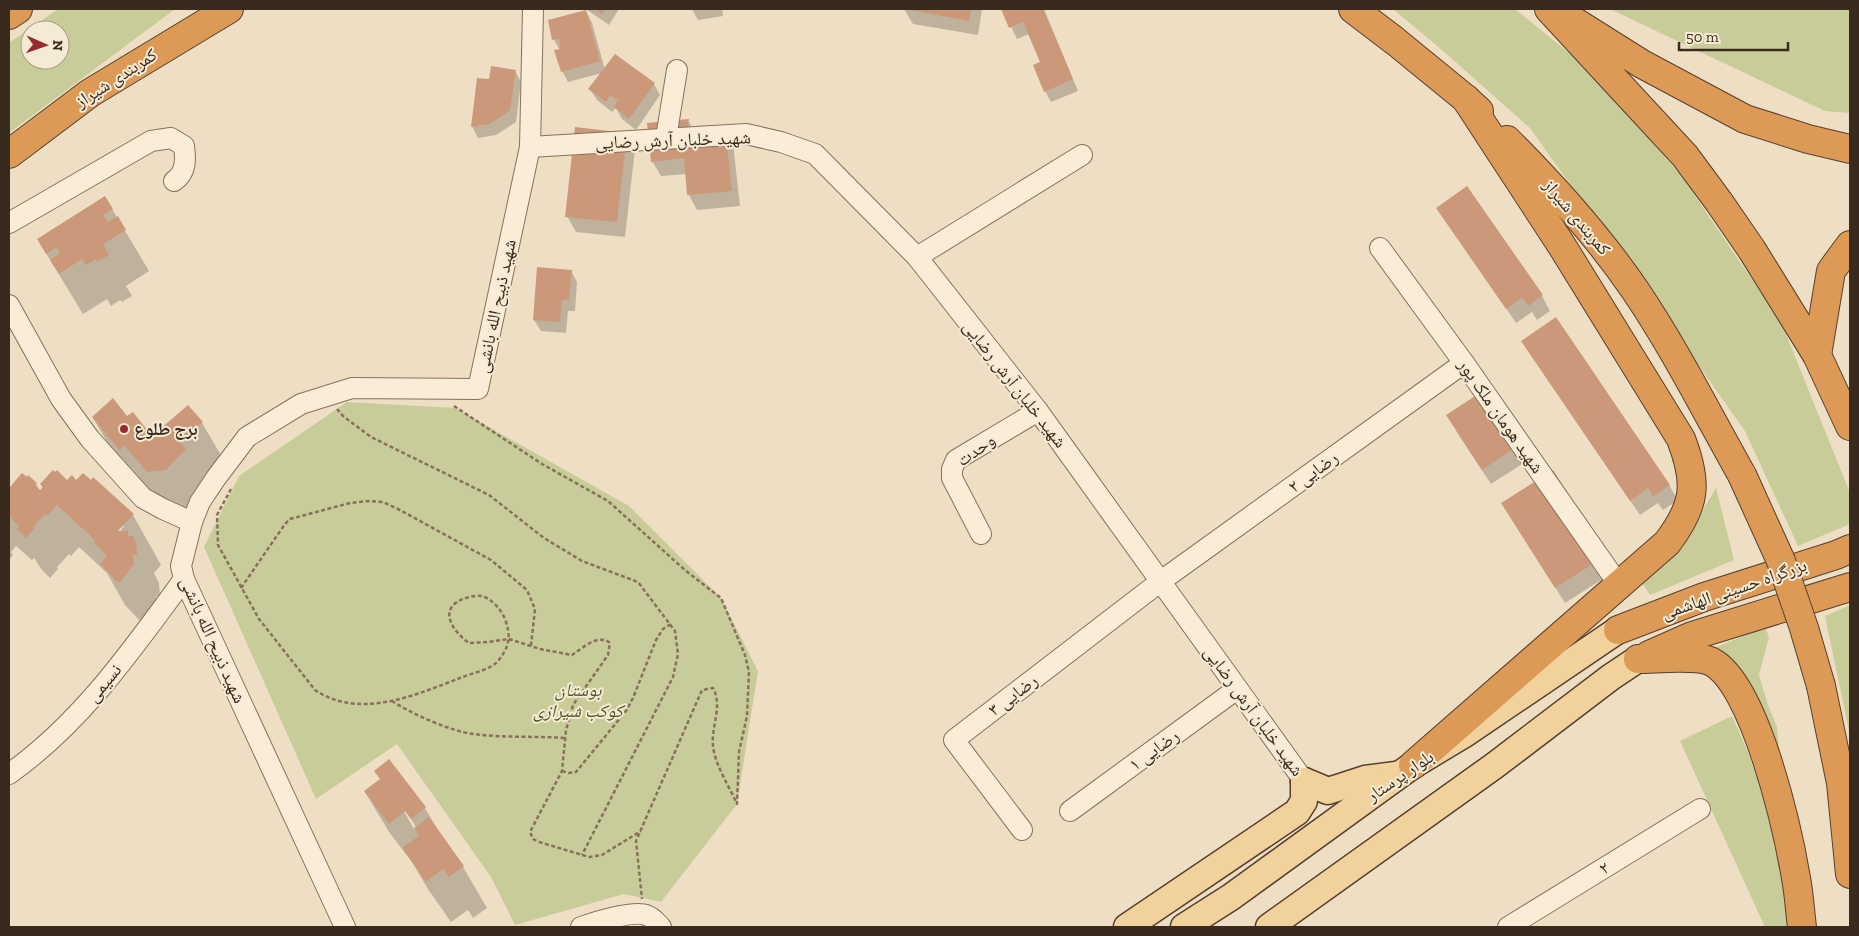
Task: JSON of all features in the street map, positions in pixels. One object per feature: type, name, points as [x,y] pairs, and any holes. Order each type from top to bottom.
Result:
[{"type":"highway","points":[[9,16],[18,9]]},
{"type":"highway","name":"کمربندی شیراز","points":[[9,154],[90,93],[153,53],[229,9]]},
{"type":"highway","name":"کمربندی شیراز","points":[[1353,9],[1466,99],[1524,156],[1569,205],[1635,290],[1664,335],[1742,475],[1781,561],[1821,686],[1841,783]]},
{"type":"highway","points":[[1551,9],[1642,64],[1745,119],[1808,139],[1850,148]]},
{"type":"highway","points":[[1551,9],[1685,156],[1752,250],[1817,355],[1849,424]]},
{"type":"highway","points":[[1407,770],[1667,543],[1679,527],[1688,510],[1692,492],[1688,456],[1681,438],[1567,254],[1466,99]]},
{"type":"highway","points":[[1817,355],[1831,271],[1850,245]]},
{"type":"highway","name":"بزرگراه حسینی الهاشمی","points":[[1618,630],[1704,598],[1836,555],[1850,548]]},
{"type":"highway","name":"بزرگراه حسینی الهاشمی","points":[[1638,660],[1692,636],[1850,587]]},
{"type":"highway","points":[[1638,660],[1696,658],[1710,661],[1726,672],[1736,687],[1750,715],[1778,800],[1796,878],[1802,927]]},
{"type":"highway","points":[[1841,783],[1850,822]]},
{"type":"highway","points":[[1841,783],[1850,874]]},
{"type":"main road","name":"بلوار پرستار","points":[[1188,927],[1407,770],[1466,733],[1618,630]]},
{"type":"main road","points":[[1269,927],[1494,766],[1610,677],[1638,660]]},
{"type":"main road","name":"شهید خلبان آرش رضایی","points":[[1304,781],[1328,791],[1366,779],[1407,770]]},
{"type":"main road","points":[[1126,927],[1297,812],[1304,801],[1304,781]]},
{"type":"main road","points":[[1226,927],[1224,912],[1231,896]]},
{"type":"street","name":"شهید ذبیح الله بانشی","points":[[345,927],[184,579],[182,566],[192,522],[205,494],[247,437],[301,404],[352,388],[478,389],[530,147],[533,9]]},
{"type":"street","points":[[666,138],[677,70]]},
{"type":"street","name":"شهید خلبان آرش رضایی","points":[[530,147],[746,134],[781,142],[815,154],[917,257],[1038,411],[1304,781]]},
{"type":"street","points":[[9,223],[151,141],[171,138],[184,146],[186,160],[180,177],[174,181]]},
{"type":"street","points":[[917,257],[1082,155]]},
{"type":"street","name":"شهید هومان ملک پور","points":[[1380,248],[1464,363],[1619,586]]},
{"type":"street","points":[[9,305],[61,399],[90,439],[143,498],[162,509],[192,522]]},
{"type":"street","name":"رضایی ۲","points":[[1162,581],[1464,363]]},
{"type":"street","name":"وحدت","points":[[981,534],[952,478],[952,469],[956,460],[1038,411]]},
{"type":"street","name":"نسیمی","points":[[9,774],[26,762],[60,732],[97,693],[139,641],[184,579]]},
{"type":"street","name":"رضایی ۳","points":[[1022,830],[954,740],[1162,581]]},
{"type":"street","name":"رضایی ۱","points":[[1070,811],[1237,689]]},
{"type":"street","name":"۲","points":[[1522,924],[1700,809]]},
{"type":"street","points":[[581,927],[623,916],[644,914],[651,917],[661,927]]},
{"type":"path","points":[[340,404],[334,406],[342,416],[371,436],[489,495],[544,538],[582,561],[606,571],[634,579],[675,631],[678,643],[677,664],[673,677],[582,855]]},
{"type":"path","points":[[449,405],[542,464],[608,501],[686,571],[721,598],[726,606],[745,655],[749,672],[747,716],[739,752],[737,804],[713,746],[718,695],[714,688],[702,690],[636,841],[644,914]]},
{"type":"path","points":[[234,483],[217,515],[218,545],[259,619],[315,690],[331,699],[349,703],[392,701],[428,690],[493,665],[506,648],[509,639],[510,634],[504,615],[494,603],[480,596],[470,597],[460,600],[450,608],[449,614],[451,624],[456,632],[469,643],[509,639],[572,655],[590,642],[606,639],[610,643],[608,656],[574,704],[569,716],[562,771],[530,832],[533,839],[539,842],[589,858],[602,855],[641,830]]},
{"type":"path","points":[[241,588],[285,524],[290,520],[350,503],[383,502],[491,560],[527,590],[535,609],[531,646]]},
{"type":"path","points":[[562,771],[576,772],[626,710],[633,698],[656,640],[663,630],[671,624]]},
{"type":"path","points":[[392,701],[405,710],[429,720],[473,734],[566,738]]},
{"type":"green space","points":[[58,9],[175,9],[9,133],[9,43],[20,35],[20,70],[70,70],[70,20],[42,20]]},
{"type":"green space","points":[[1393,9],[1515,9],[1589,69],[1683,178],[1782,324],[1850,493],[1850,524],[1798,546],[1745,431],[1530,128]]},
{"type":"green space","points":[[1610,9],[1850,9],[1850,113],[1825,111]]},
{"type":"green space","name":"بوستان کوکب شیرازی","points":[[347,402],[455,408],[629,506],[721,598],[758,671],[737,804],[661,902],[624,894],[515,925],[491,877],[397,744],[316,799],[204,547],[239,476]]},
{"type":"green space","points":[[1716,488],[1734,560],[1650,595],[1641,581],[1683,544]]},
{"type":"green space","points":[[1850,605],[1850,736],[1825,616]]},
{"type":"green space","points":[[1765,627],[1769,637],[1759,675],[1777,727],[1780,761],[1707,651]]},
{"type":"green space","points":[[1732,716],[1767,804],[1785,887],[1790,927],[1765,927],[1680,741]]},
{"type":"building","points":[[595,9],[606,9],[602,14]]},
{"type":"building","points":[[905,9],[971,9],[969,21]]},
{"type":"building","points":[[1001,9],[1043,9],[1073,79],[1044,92],[1033,65],[1040,62],[1023,22],[1009,28]]},
{"type":"building","points":[[586,10],[600,61],[561,72],[554,50],[561,49],[559,39],[552,40],[548,20]]},
{"type":"building","points":[[615,54],[655,83],[629,119],[614,107],[618,100],[610,95],[606,102],[588,89]]},
{"type":"building","points":[[491,66],[516,70],[510,110],[490,124],[471,127],[477,78],[489,79]]},
{"type":"building","points":[[689,119],[687,131],[725,127],[732,191],[687,195],[684,158],[651,162],[647,123]]},
{"type":"building","points":[[575,127],[627,133],[617,222],[565,217]]},
{"type":"building","points":[[1467,186],[1543,295],[1528,306],[1522,298],[1506,309],[1436,208]]},
{"type":"building","points":[[105,196],[113,209],[103,215],[108,222],[118,216],[126,230],[103,244],[109,255],[97,262],[96,259],[86,265],[82,259],[59,274],[50,260],[60,253],[57,247],[46,254],[37,239]]},
{"type":"building","points":[[537,267],[572,270],[569,300],[562,300],[560,322],[533,320]]},
{"type":"building","points":[[1556,317],[1670,485],[1653,496],[1648,488],[1630,501],[1521,341]]},
{"type":"building","points":[[1492,385],[1528,439],[1482,470],[1446,415]]},
{"type":"building","name":"برج طلوع","points":[[113,398],[127,416],[133,412],[152,436],[188,405],[203,422],[180,442],[186,449],[166,470],[147,472],[125,446],[119,450],[92,417]]},
{"type":"building","points":[[53,470],[55,472],[57,470],[67,480],[72,475],[76,480],[83,473],[91,480],[93,477],[134,514],[118,531],[128,531],[128,536],[134,536],[137,555],[133,555],[134,564],[120,582],[117,582],[100,564],[107,556],[94,542],[95,540],[57,505],[47,516],[45,514],[26,538],[17,529],[19,526],[10,517],[9,519],[9,488],[22,473],[27,477],[28,475],[37,483],[35,485],[40,490],[43,487],[40,484]]},
{"type":"building","points":[[1553,470],[1607,555],[1555,588],[1501,503]]},
{"type":"building","points":[[389,759],[426,807],[411,819],[405,811],[389,824],[364,791],[380,779],[374,771]]},
{"type":"building","points":[[429,817],[464,866],[449,877],[443,869],[426,882],[402,848],[419,836],[414,828]]},
{"type":"place","name":"برج طلوع","points":[[124,429]]}]
